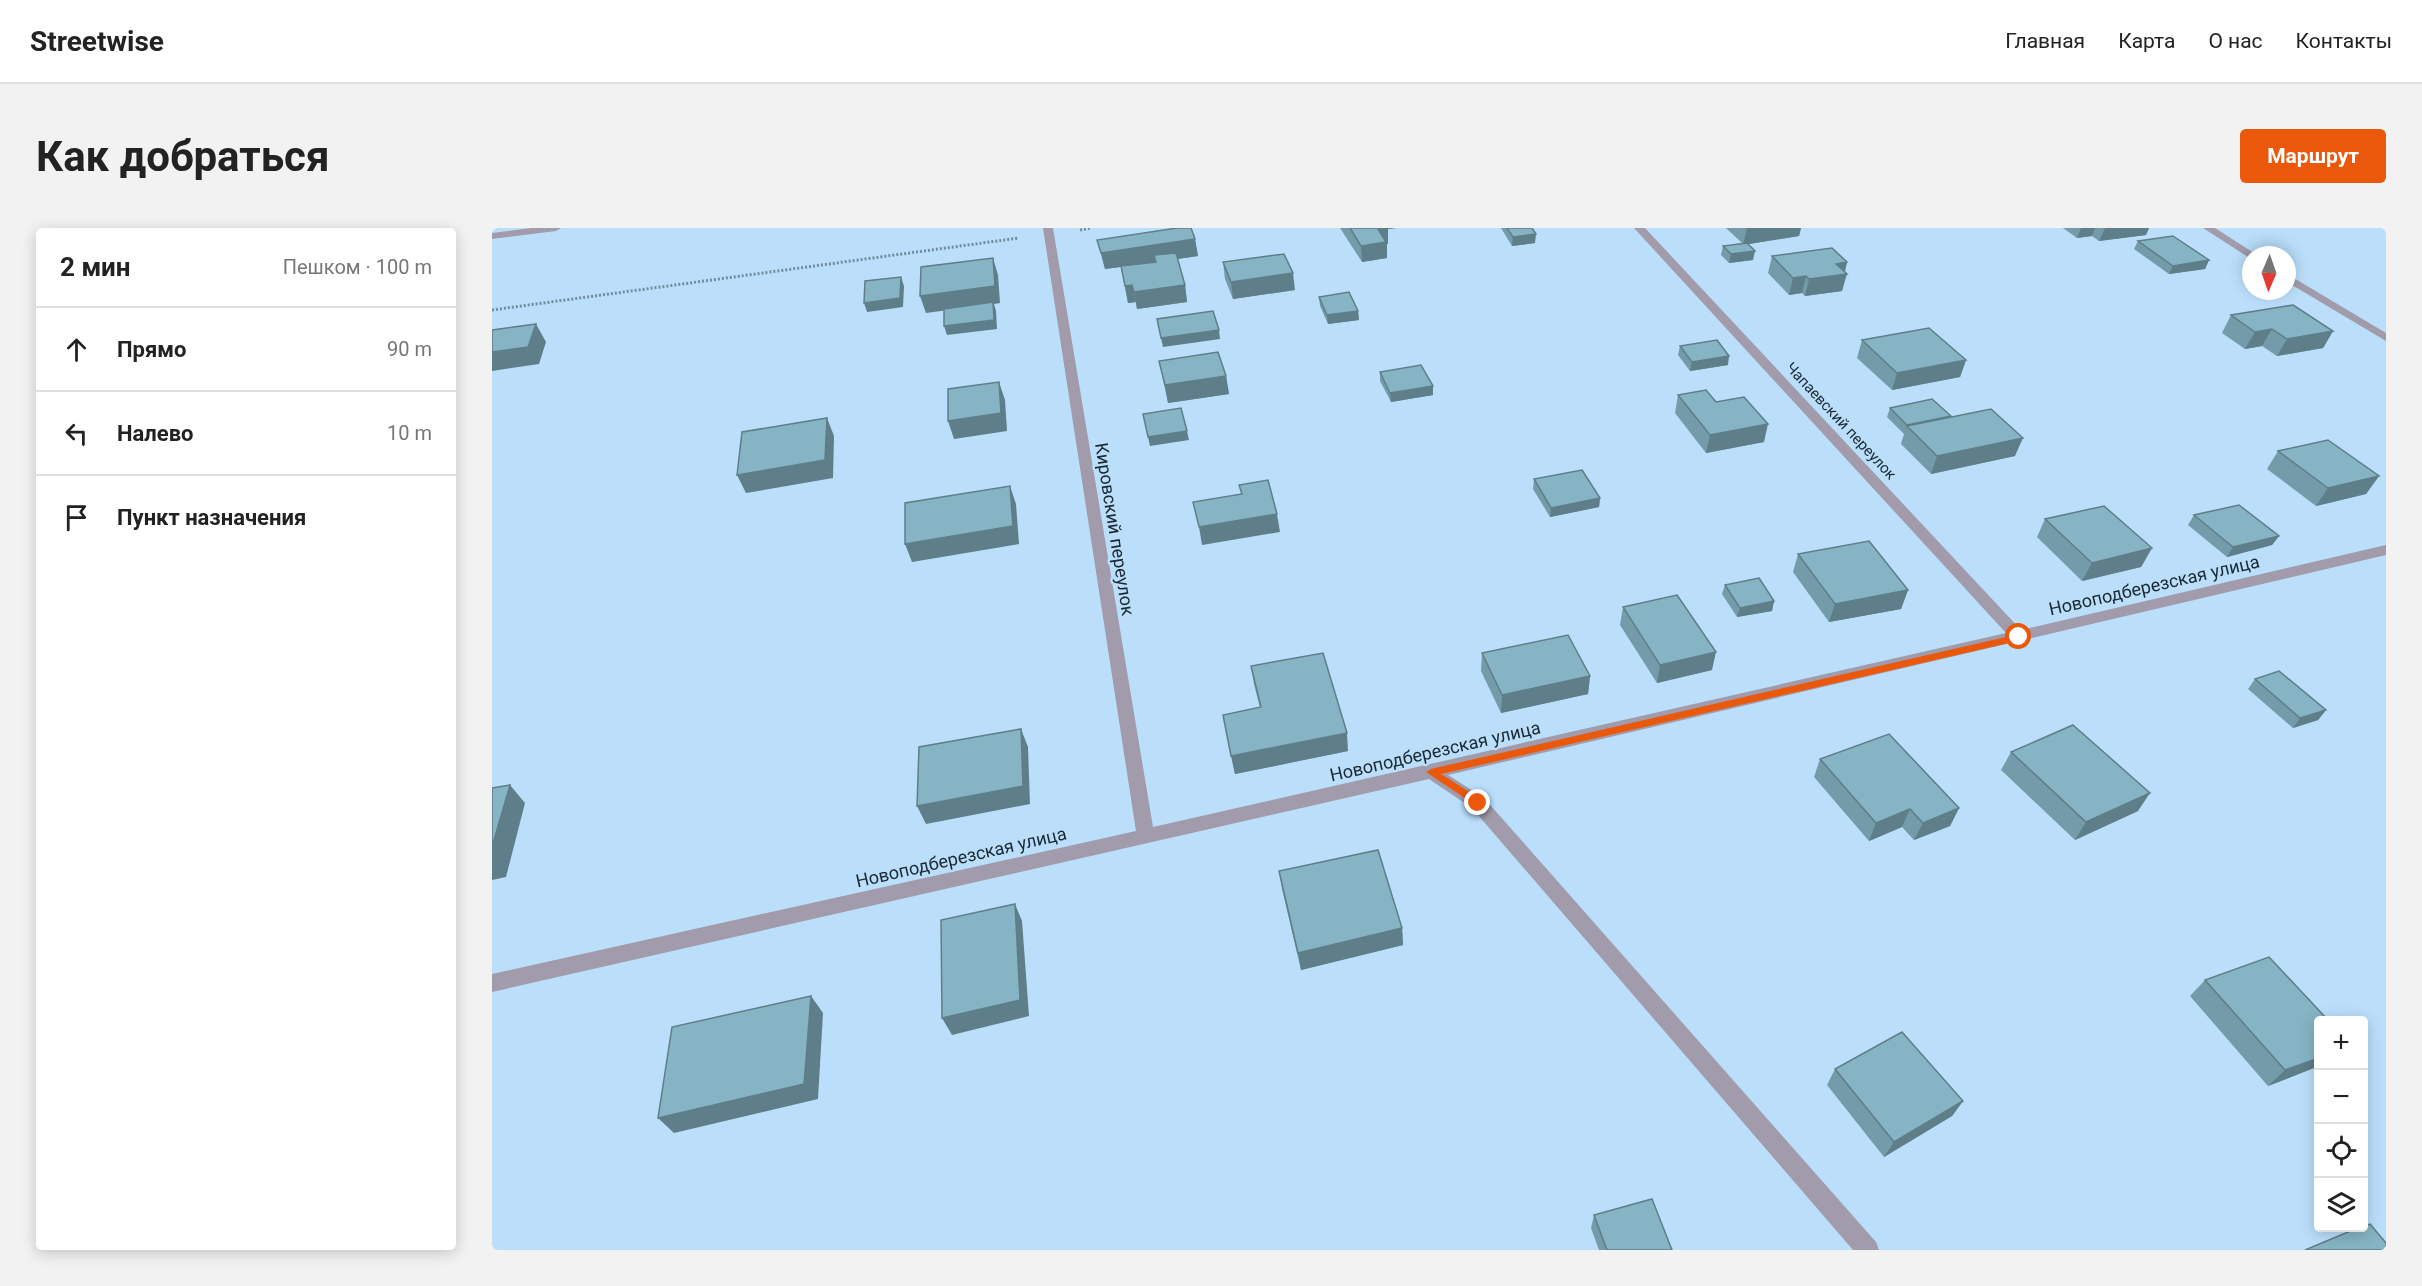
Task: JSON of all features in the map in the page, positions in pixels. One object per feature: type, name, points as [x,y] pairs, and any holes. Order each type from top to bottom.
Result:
[{"type":"street","points":[[492,236],[556,228]]},
{"type":"street","name":"Чапаевский переулок","points":[[1639,228],[2019,637]]},
{"type":"street","points":[[2208,228],[2242,249]]},
{"type":"street","name":"Кировский переулок","points":[[1048,231],[1146,836]]},
{"type":"street","points":[[2296,283],[2386,338]]},
{"type":"street","name":"Новоподберезская улица","points":[[492,983],[1431,772],[2386,550]]},
{"type":"street","points":[[1431,772],[1478,803],[1868,1250]]},
{"type":"path","points":[[492,310],[1048,231],[1091,228]]},
{"type":"building","points":[[1191,228],[1195,239],[1101,253],[1097,240]]},
{"type":"building","points":[[1350,228],[1386,228],[1378,229],[1386,242],[1361,246]]},
{"type":"building","points":[[1507,228],[1532,228],[1536,234],[1513,237]]},
{"type":"building","points":[[2173,236],[2209,260],[2173,266],[2138,241]]},
{"type":"building","points":[[1747,243],[1755,251],[1731,254],[1723,246]]},
{"type":"building","points":[[1832,248],[1847,262],[1836,264],[1847,274],[1809,279],[1806,276],[1793,278],[1772,256]]},
{"type":"building","points":[[1176,253],[1185,285],[1134,292],[1132,285],[1125,286],[1121,266],[1156,262],[1154,255]]},
{"type":"building","points":[[1284,254],[1293,273],[1231,282],[1223,262]]},
{"type":"building","points":[[993,258],[995,286],[920,296],[921,267]]},
{"type":"building","points":[[901,277],[900,298],[864,303],[865,281]]},
{"type":"building","points":[[1349,292],[1358,311],[1327,315],[1319,297]]},
{"type":"building","points":[[993,302],[994,320],[944,326],[944,309]]},
{"type":"building","points":[[2293,305],[2333,331],[2287,339],[2272,329],[2255,332],[2231,315]]},
{"type":"building","points":[[1213,311],[1219,330],[1161,338],[1157,319]]},
{"type":"building","points":[[536,324],[528,347],[492,352],[492,330]]},
{"type":"building","points":[[1929,328],[1966,360],[1897,373],[1862,340]]},
{"type":"building","points":[[1717,340],[1729,356],[1692,362],[1680,346]]},
{"type":"building","points":[[1218,352],[1226,376],[1165,385],[1159,361]]},
{"type":"building","points":[[1421,365],[1433,386],[1390,393],[1380,372]]},
{"type":"building","points":[[999,382],[1001,413],[948,421],[948,389]]},
{"type":"building","points":[[1706,390],[1716,402],[1744,397],[1768,424],[1710,435],[1678,395]]},
{"type":"building","points":[[1932,399],[1951,416],[1907,425],[1890,408]]},
{"type":"building","points":[[1181,408],[1187,431],[1148,437],[1143,414]]},
{"type":"building","points":[[1991,409],[2023,438],[1937,456],[1907,426]]},
{"type":"building","points":[[827,418],[825,460],[737,475],[742,432]]},
{"type":"building","points":[[2328,440],[2379,476],[2328,488],[2278,451]]},
{"type":"building","points":[[1582,470],[1600,498],[1551,508],[1534,479]]},
{"type":"building","points":[[1268,480],[1277,514],[1199,527],[1193,502],[1242,494],[1239,485]]},
{"type":"building","points":[[1010,486],[1013,526],[905,544],[905,503]]},
{"type":"building","points":[[2239,505],[2279,536],[2233,547],[2194,515]]},
{"type":"building","points":[[2104,506],[2152,548],[2092,563],[2045,519]]},
{"type":"building","points":[[1869,541],[1908,590],[1835,604],[1798,554]]},
{"type":"building","points":[[1759,578],[1774,601],[1740,608],[1725,585]]},
{"type":"building","points":[[1677,595],[1716,652],[1660,665],[1623,607]]},
{"type":"building","points":[[1568,635],[1590,676],[1502,695],[1482,653]]},
{"type":"building","points":[[1323,653],[1347,733],[1231,756],[1223,715],[1261,707],[1251,666]]},
{"type":"building","points":[[2279,671],[2326,710],[2300,718],[2255,679]]},
{"type":"building","points":[[2073,725],[2150,793],[2086,822],[2011,752]]},
{"type":"building","points":[[1021,729],[1023,786],[917,806],[919,747]]},
{"type":"building","points":[[1889,734],[1959,808],[1923,823],[1910,809],[1876,823],[1820,759]]},
{"type":"building","points":[[510,785],[492,847],[492,788]]},
{"type":"building","points":[[1378,850],[1402,928],[1298,953],[1279,871]]},
{"type":"building","points":[[1015,904],[1020,1000],[942,1018],[941,920]]},
{"type":"building","points":[[2269,957],[2324,1016],[2314,1016],[2314,1060],[2285,1070],[2205,980]]},
{"type":"building","points":[[811,996],[804,1084],[658,1118],[672,1027]]},
{"type":"building","points":[[1902,1032],[1963,1101],[1894,1142],[1835,1069]]},
{"type":"building","points":[[1652,1199],[1672,1250],[1607,1250],[1594,1215]]},
{"type":"building","points":[[2370,1224],[2386,1243],[2386,1250],[2305,1250],[2348,1232],[2368,1232]]},
{"type":"route","points":[[1478,803],[1431,772],[2019,637]]}]
